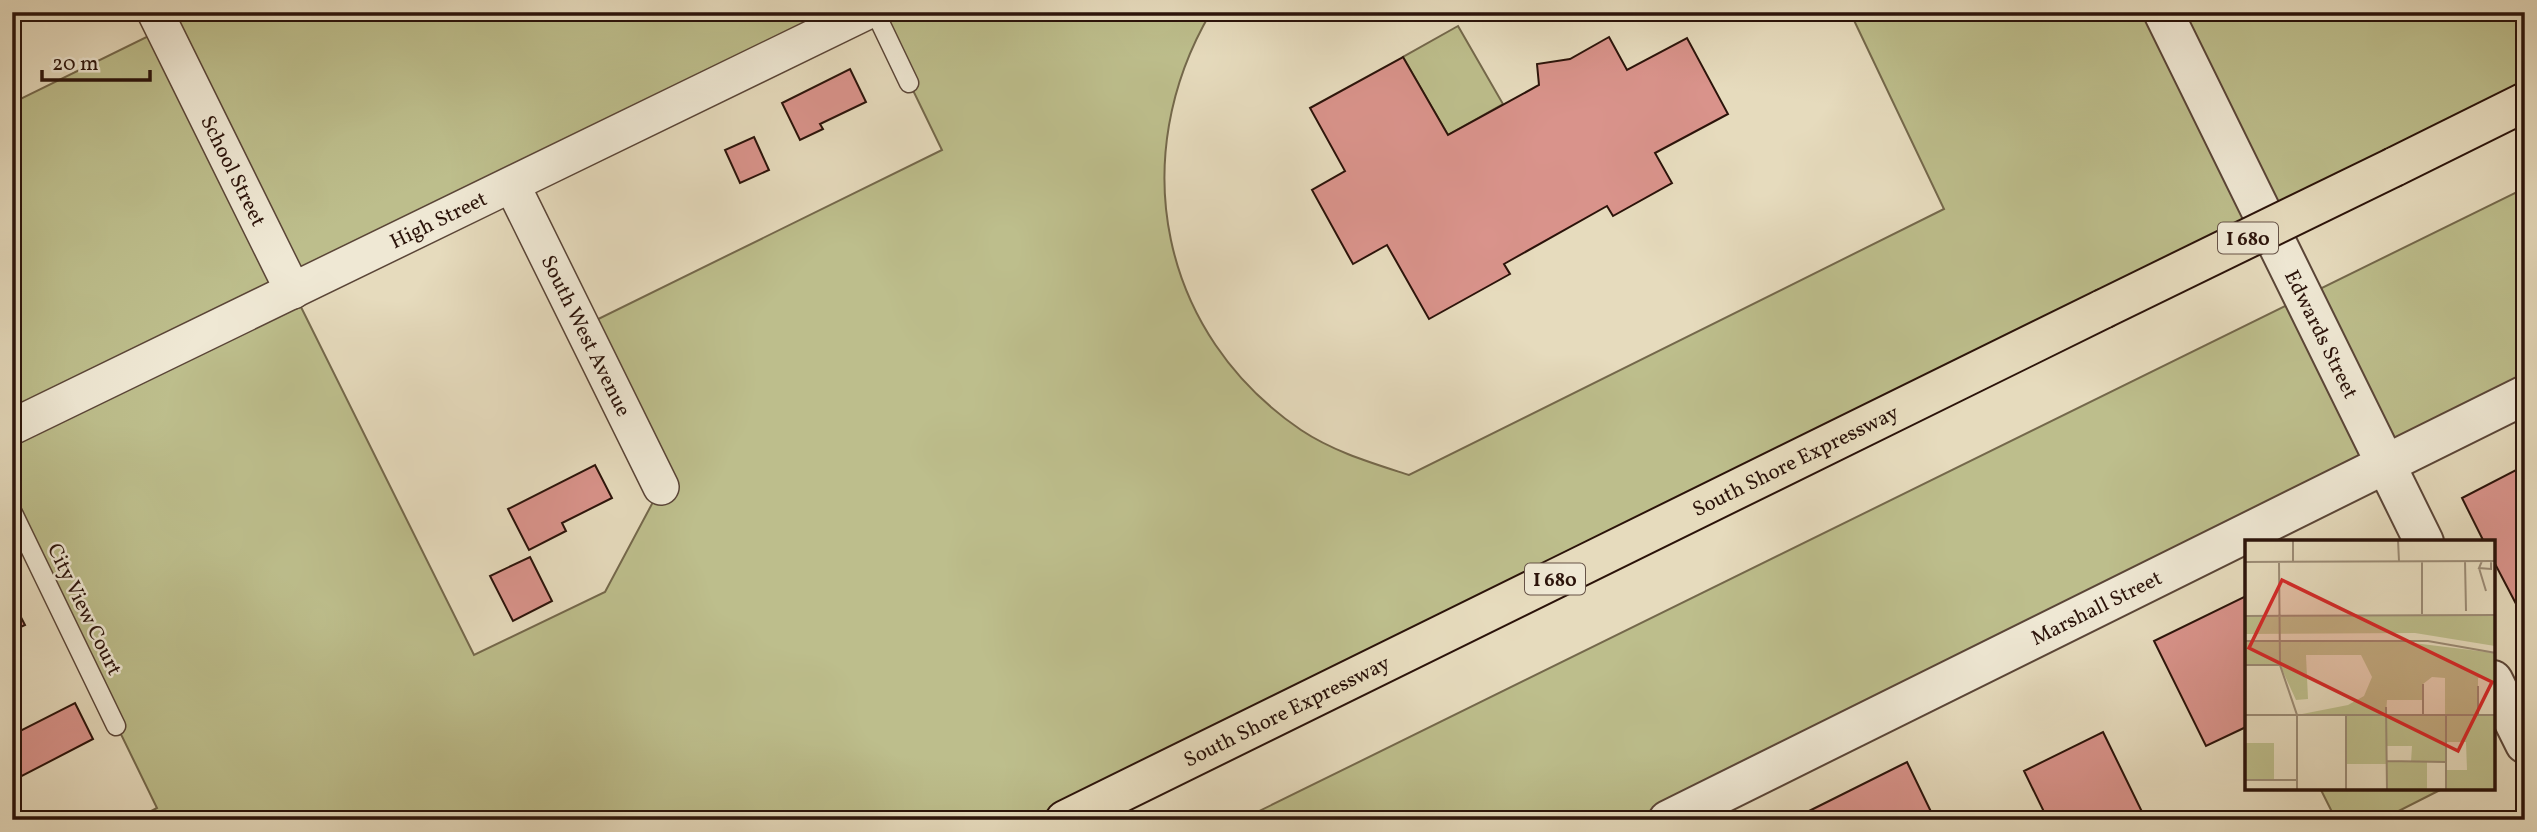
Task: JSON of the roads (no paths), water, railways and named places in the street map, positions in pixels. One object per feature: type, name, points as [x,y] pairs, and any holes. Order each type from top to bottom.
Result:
[{"type":"highway","name":"South Shore Expressway","points":[[1065,820],[2525,102]]},
{"type":"street","name":"School Street","points":[[155,12],[293,291]]},
{"type":"street","name":"High Street","points":[[12,428],[866,12]]},
{"type":"street","name":"Edwards Street","points":[[2163,12],[2424,540]]},
{"type":"street","name":"South West Avenue","points":[[512,185],[661,487]]},
{"type":"street","name":"Marshall Street","points":[[1668,820],[2525,395]]},
{"type":"street","points":[[2495,684],[2525,744]]},
{"type":"lane","points":[[875,12],[909,83]]},
{"type":"lane","name":"City View Court","points":[[12,511],[116,726]]}]
